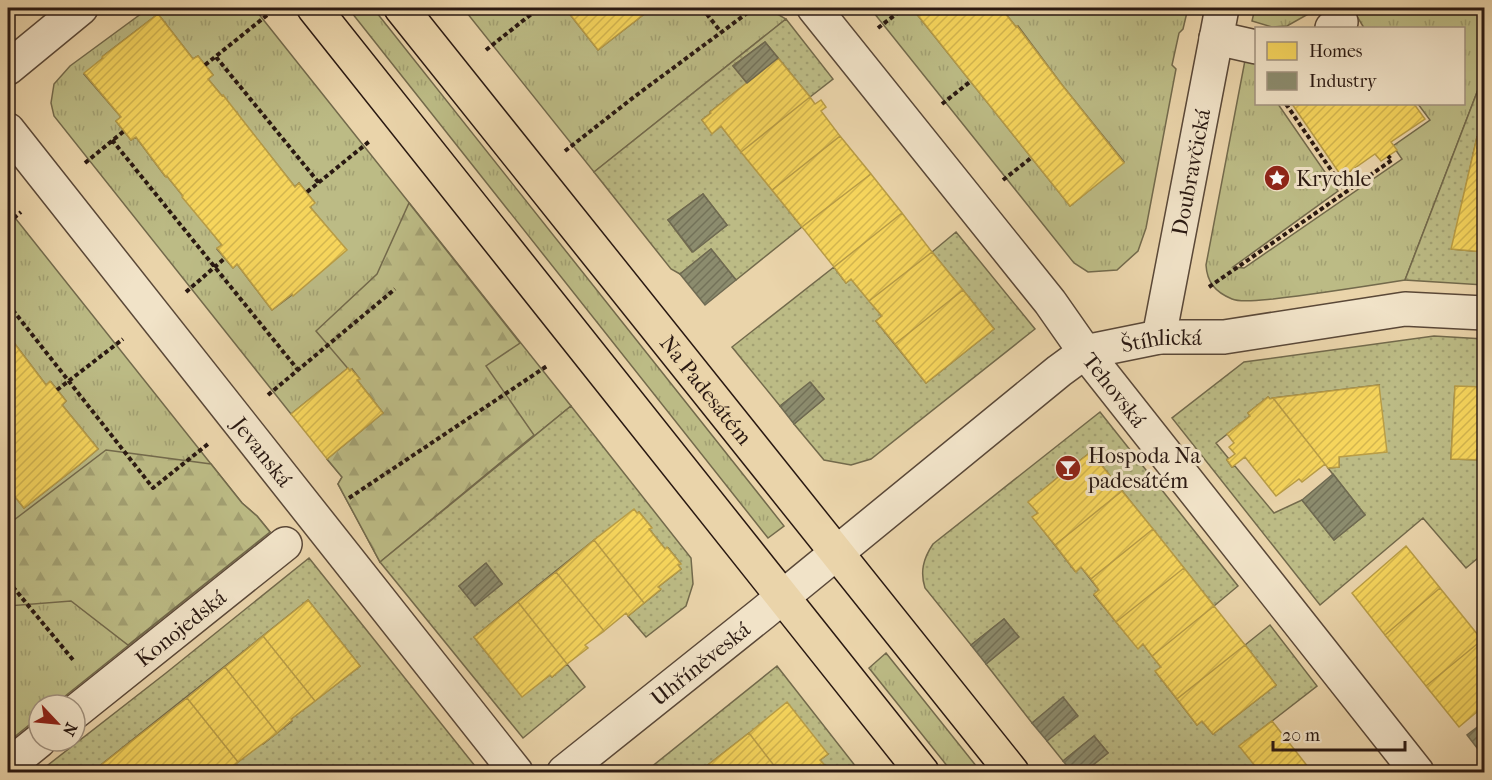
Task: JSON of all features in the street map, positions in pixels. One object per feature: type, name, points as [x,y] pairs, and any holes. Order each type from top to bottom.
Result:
[{"type":"main road","points":[[314,8],[922,772]]},
{"type":"main road","name":"Na Padesátém","points":[[401,8],[1012,772]]},
{"type":"street","points":[[8,68],[81,8]]},
{"type":"street","name":"Tehovská","points":[[814,8],[1050,302],[1085,352],[1417,772]]},
{"type":"street","points":[[1219,23],[1255,46]]},
{"type":"street","name":"Doubravčická","points":[[1159,337],[1219,23]]},
{"type":"street","name":"Jevanská","points":[[8,130],[516,772]]},
{"type":"street","name":"Štíhlická","points":[[837,554],[1085,352],[1159,337],[1224,337],[1405,309],[1485,313]]},
{"type":"street","name":"Konojedská","points":[[87,702],[285,544]]},
{"type":"street","name":"Uhříněveská","points":[[564,772],[837,554]]},
{"type":"street","points":[[8,766],[27,751]]},
{"type":"path","points":[[484,51],[539,8]]},
{"type":"path","points":[[702,8],[721,32]]},
{"type":"path","points":[[564,152],[754,8]]},
{"type":"path","points":[[876,31],[904,8]]},
{"type":"path","points":[[205,65],[271,12]]},
{"type":"path","points":[[216,57],[319,183]]},
{"type":"path","points":[[937,108],[971,81]]},
{"type":"path","points":[[1287,105],[1346,192]]},
{"type":"path","points":[[78,167],[124,131]]},
{"type":"path","points":[[307,192],[372,139]]},
{"type":"path","points":[[112,140],[298,370]]},
{"type":"path","points":[[1206,289],[1392,160],[1388,156]]},
{"type":"path","points":[[998,184],[1031,158]]},
{"type":"path","points":[[8,223],[22,212]]},
{"type":"path","points":[[181,297],[225,258]]},
{"type":"path","points":[[263,399],[395,289]]},
{"type":"path","points":[[8,304],[153,488],[208,444]]},
{"type":"path","points":[[57,390],[123,338]]},
{"type":"path","points":[[341,504],[550,364]]},
{"type":"path","points":[[8,581],[81,693]]},
{"type":"green space","points":[[149,8],[254,8],[571,406],[380,562],[338,484],[342,477],[327,459],[383,413],[357,380],[359,378],[352,369],[350,371],[347,369],[291,414],[54,116],[51,103],[54,84],[70,66]],"holes":[[[158,14],[193,59],[198,56],[213,75],[208,79],[295,187],[299,183],[314,202],[310,207],[346,250],[272,310],[237,264],[233,268],[217,249],[222,245],[136,137],[131,140],[116,121],[121,117],[84,74],[103,56]]]},
{"type":"green space","points":[[348,8],[373,8],[784,526],[768,538]]},
{"type":"green space","points":[[463,8],[565,8],[598,50],[652,8],[767,8],[786,19],[594,172]]},
{"type":"green space","points":[[870,8],[912,8],[1070,206],[1124,162],[1018,26],[1016,27],[1001,8],[1188,8],[1183,29],[1179,33],[1172,65],[1176,69],[1146,228],[1138,251],[1117,270],[1088,272],[1074,263]]},
{"type":"green space","points":[[1255,8],[1319,8],[1287,26],[1272,27],[1252,21]]},
{"type":"green space","points":[[1352,8],[1484,8],[1484,74],[1405,280],[1273,299],[1246,301],[1232,299],[1213,286],[1206,265],[1246,55],[1255,61],[1255,105],[1279,105],[1338,191],[1233,267],[1244,268],[1402,159],[1393,146],[1430,120],[1419,105],[1465,105],[1465,27],[1363,27]]},
{"type":"green space","points":[[786,19],[833,79],[810,97],[765,42],[733,66],[747,83],[702,120],[712,133],[721,126],[802,227],[736,280],[711,249],[680,274],[671,269],[594,172]],"holes":[[[703,194],[727,225],[692,252],[668,220]]]},
{"type":"green space","points":[[1484,74],[1484,148],[1477,148],[1480,138],[1477,137],[1452,249],[1484,252],[1484,285],[1405,280]]},
{"type":"green space","points":[[409,203],[520,343],[486,366],[534,435],[380,562],[338,484],[342,477],[327,459],[383,413],[357,380],[359,378],[352,369],[350,371],[316,331],[377,274]]},
{"type":"green space","points":[[8,209],[242,503],[270,532],[69,693],[27,693],[27,727],[8,742],[8,488],[24,508],[98,449],[62,405],[66,401],[51,382],[46,385],[8,335]]},
{"type":"green space","points":[[956,232],[1035,329],[871,459],[851,465],[824,460],[794,424],[824,399],[811,383],[780,406],[732,347],[834,267],[846,283],[851,279],[882,316],[876,321],[926,383],[994,329],[932,252]]},
{"type":"green space","points":[[1434,336],[1484,339],[1484,387],[1455,387],[1451,459],[1484,460],[1484,553],[1466,568],[1423,518],[1320,605],[1172,418],[1244,362]],"holes":[[[1379,385],[1339,457],[1339,467],[1328,468],[1365,515],[1334,540],[1302,500],[1274,513],[1235,466],[1232,467],[1227,460],[1229,459],[1216,443],[1250,416],[1248,413],[1268,397],[1270,399]]]},
{"type":"green space","points":[[571,406],[691,558],[693,584],[686,606],[646,637],[628,616],[681,569],[678,565],[680,563],[668,548],[665,549],[639,512],[594,540],[474,637],[522,696],[550,675],[552,677],[567,664],[585,687],[523,738],[380,562]],"holes":[[[485,564],[502,584],[475,605],[459,586]]]},
{"type":"green space","points":[[1100,412],[1238,586],[1214,606],[1091,452],[1074,465],[1068,457],[1056,466],[1062,474],[1029,502],[1038,513],[1033,517],[1075,571],[1081,567],[1099,590],[1094,595],[1138,648],[1143,644],[1161,667],[1156,672],[1197,725],[1202,721],[1213,734],[1276,685],[1245,645],[1270,625],[1317,686],[1240,746],[1260,772],[1084,772],[1108,753],[1094,736],[1063,761],[1047,741],[1063,698],[1032,723],[986,664],[1018,637],[1004,619],[971,645],[925,588],[923,566],[933,544]]},
{"type":"green space","points":[[106,450],[211,464],[242,503],[270,532],[128,645],[71,601],[8,606],[8,512],[14,520]]},
{"type":"green space","points":[[309,558],[479,771],[225,772],[360,666],[308,600],[92,772],[39,772],[63,753],[87,753],[87,735]]},
{"type":"green space","points":[[886,653],[981,772],[952,772],[869,668]]},
{"type":"green space","points":[[777,666],[860,772],[827,772],[829,771],[820,760],[828,754],[749,733],[699,772],[645,772]]},
{"type":"building: Homes","points":[[565,8],[652,8],[598,50]]},
{"type":"building: Homes","points":[[912,8],[1001,8],[1124,163],[1070,206]]},
{"type":"building: Homes","points":[[158,14],[193,59],[198,56],[213,75],[208,79],[295,187],[299,183],[315,203],[310,207],[347,250],[293,296],[292,294],[272,310],[237,264],[233,268],[217,248],[222,245],[136,137],[131,140],[116,121],[121,117],[84,73]]},
{"type":"building: Homes","points":[[778,58],[810,97],[741,152],[721,126],[712,134],[702,120]]},
{"type":"building: Homes","points":[[810,97],[815,104],[821,100],[826,107],[821,111],[840,136],[772,190],[741,152]]},
{"type":"building: Homes","points":[[1293,105],[1415,105],[1425,119],[1391,142],[1397,150],[1381,161],[1375,154],[1342,177]]},
{"type":"building: Homes","points":[[840,136],[871,174],[802,227],[772,190]]},
{"type":"building: Homes","points":[[1477,137],[1480,138],[1477,148],[1484,148],[1484,252],[1451,249]]},
{"type":"building: Homes","points":[[871,174],[902,213],[834,267],[802,227]]},
{"type":"building: Homes","points":[[902,213],[932,252],[869,301],[851,279],[846,283],[834,267]]},
{"type":"building: Homes","points":[[932,252],[963,290],[895,344],[876,321],[882,316],[869,301]]},
{"type":"building: Homes","points":[[963,290],[994,329],[926,383],[895,344]]},
{"type":"building: Homes","points":[[8,335],[46,385],[50,381],[66,401],[62,405],[98,449],[24,508],[8,488]]},
{"type":"building: Homes","points":[[348,368],[360,379],[357,380],[383,413],[327,459],[291,414]]},
{"type":"building: Homes","points":[[1379,385],[1387,452],[1339,457],[1339,467],[1328,468],[1273,398]]},
{"type":"building: Homes","points":[[1455,386],[1484,387],[1484,460],[1451,459]]},
{"type":"building: Homes","points":[[1268,397],[1273,398],[1325,464],[1302,482],[1299,479],[1276,496],[1245,457],[1232,467],[1227,460],[1235,454],[1229,447],[1234,443],[1227,434],[1250,416],[1248,413]]},
{"type":"building: Homes","points":[[1091,452],[1122,491],[1055,545],[1032,517],[1038,513],[1028,502],[1062,474],[1056,466],[1068,456],[1074,465]]},
{"type":"building: Homes","points":[[1122,491],[1153,529],[1091,579],[1081,567],[1076,572],[1055,545]]},
{"type":"building: Homes","points":[[634,509],[652,528],[649,529],[665,549],[667,547],[681,564],[678,565],[681,569],[658,587],[661,589],[644,603],[594,540]]},
{"type":"building: Homes","points":[[1153,529],[1184,568],[1116,622],[1094,594],[1099,590],[1091,579]]},
{"type":"building: Homes","points":[[594,540],[644,603],[628,616],[626,613],[604,631],[556,572]]},
{"type":"building: Homes","points":[[1406,546],[1440,588],[1385,635],[1352,593]]},
{"type":"building: Homes","points":[[1184,568],[1214,606],[1152,656],[1143,644],[1138,649],[1116,622]]},
{"type":"building: Homes","points":[[556,572],[604,631],[585,645],[588,648],[567,664],[518,602]]},
{"type":"building: Homes","points":[[1440,588],[1482,640],[1426,686],[1385,635]]},
{"type":"building: Homes","points":[[308,600],[360,666],[315,701],[263,636]]},
{"type":"building: Homes","points":[[518,602],[567,664],[522,697],[474,637]]},
{"type":"building: Homes","points":[[1214,606],[1245,645],[1177,699],[1155,671],[1161,667],[1152,656]]},
{"type":"building: Homes","points":[[263,636],[315,701],[277,733],[225,667]]},
{"type":"building: Homes","points":[[1482,640],[1484,643],[1484,706],[1459,727],[1426,686]]},
{"type":"building: Homes","points":[[1245,645],[1276,685],[1213,734],[1202,721],[1197,725],[1177,699]]},
{"type":"building: Homes","points":[[225,667],[277,733],[238,762],[187,698]]},
{"type":"building: Homes","points":[[187,698],[238,762],[225,772],[92,772]]},
{"type":"building: Homes","points":[[787,702],[828,754],[820,760],[830,771],[779,772],[749,733]]},
{"type":"building: Homes","points":[[1272,721],[1312,772],[1260,772],[1239,746]]},
{"type":"building: Homes","points":[[749,733],[779,772],[716,772],[709,764]]},
{"type":"building: Homes","points":[[709,764],[716,772],[699,772]]},
{"type":"building: Industry","points":[[765,42],[778,58],[747,83],[733,66]]},
{"type":"building: Industry","points":[[703,194],[727,225],[693,252],[668,220]]},
{"type":"building: Industry","points":[[711,249],[736,280],[705,305],[680,274]]},
{"type":"building: Industry","points":[[810,382],[824,399],[794,424],[780,406]]},
{"type":"building: Industry","points":[[1333,474],[1365,515],[1334,540],[1302,500]]},
{"type":"building: Industry","points":[[486,563],[502,584],[475,606],[459,586]]},
{"type":"building: Industry","points":[[1004,619],[1019,637],[986,664],[971,645]]},
{"type":"building: Industry","points":[[1063,697],[1078,716],[1047,741],[1032,723]]},
{"type":"building: Industry","points":[[1484,722],[1484,757],[1467,735]]},
{"type":"building: Industry","points":[[1094,736],[1108,753],[1084,772],[1072,772],[1063,761]]},
{"type":"place","name":"Krychle","points":[[1277,178]]},
{"type":"place","name":"Hospoda Na padesátém","points":[[1068,468]]}]
